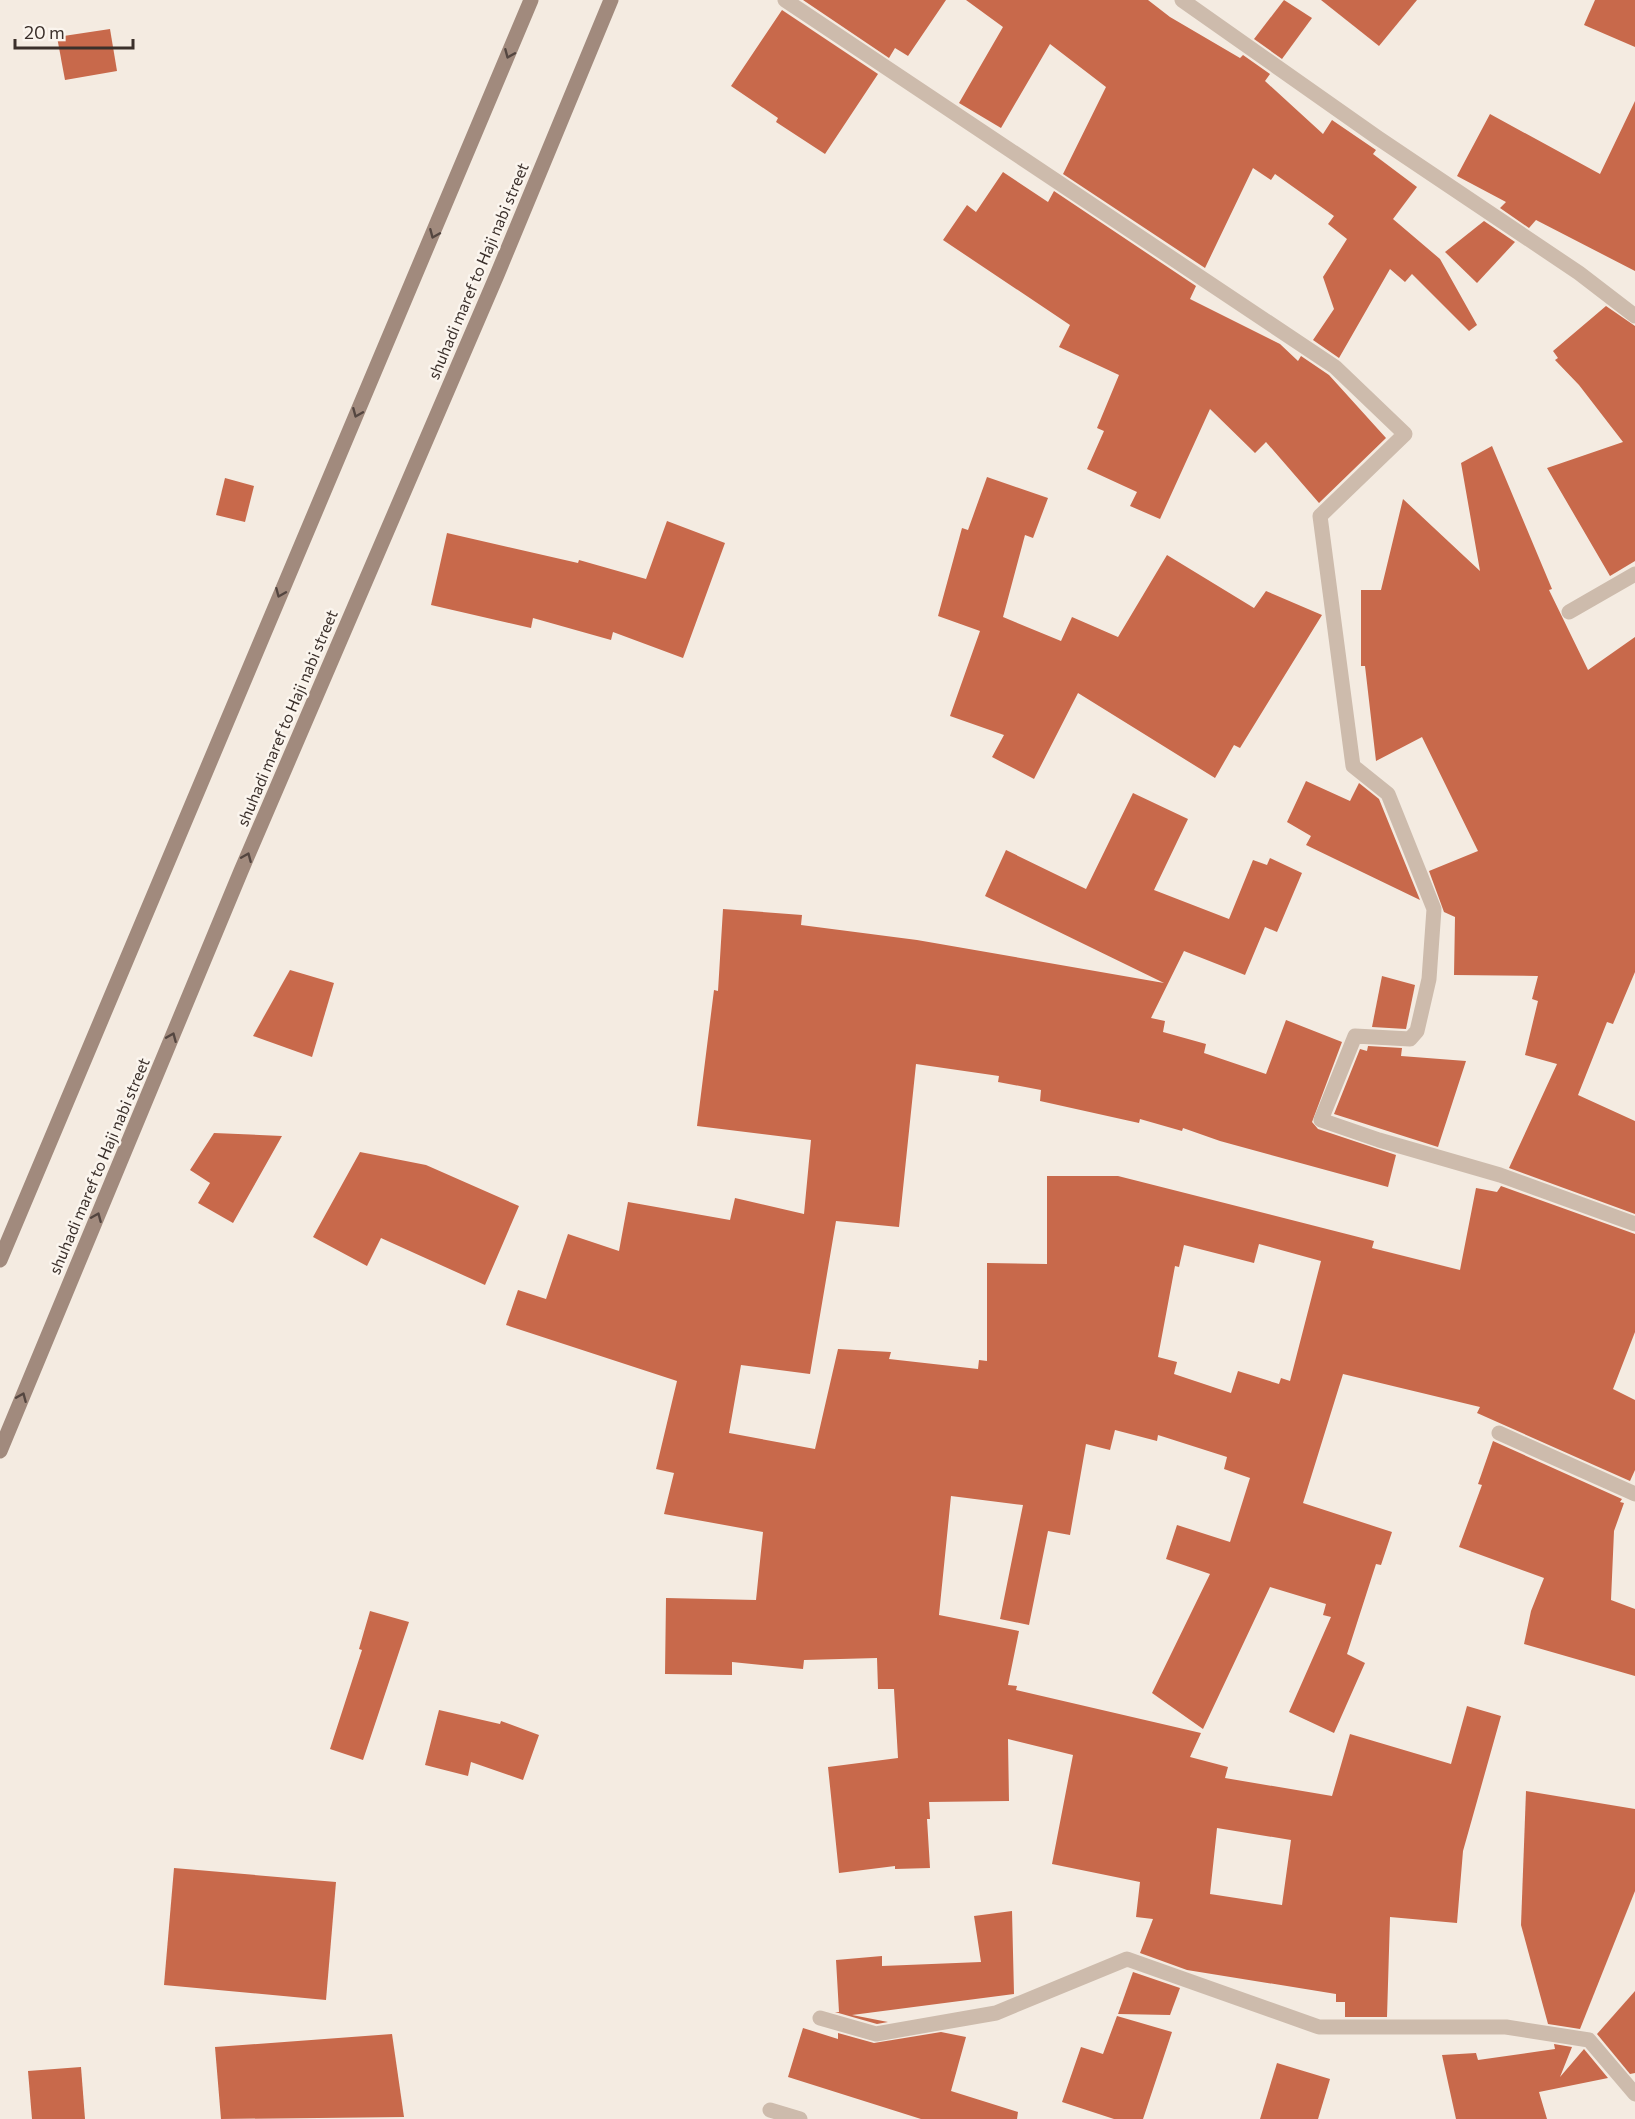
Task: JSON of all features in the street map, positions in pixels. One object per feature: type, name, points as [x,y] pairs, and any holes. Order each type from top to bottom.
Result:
[{"type":"main road","points":[[0,1260],[531,0]]},
{"type":"main road","name":"shuhadi maref to Haji nabi street","points":[[0,1451],[241,871],[497,275],[611,0]]},
{"type":"street","points":[[785,0],[1335,367],[1405,434],[1320,516],[1353,766],[1388,794],[1431,899],[1434,909],[1429,979],[1417,1031],[1410,1039],[1355,1036],[1321,1120],[1379,1140],[1500,1175],[1635,1224]]},
{"type":"street","points":[[1182,0],[1387,144],[1579,273],[1635,316]]},
{"type":"street","points":[[1569,612],[1635,574]]},
{"type":"street","points":[[1499,1433],[1635,1494]]},
{"type":"street","points":[[820,2018],[876,2034],[996,2013],[1127,1959],[1319,2027],[1506,2027],[1589,2040],[1635,2094]]},
{"type":"street","points":[[770,2110],[800,2119]]},
{"type":"building","points":[[803,0],[946,0],[908,56],[895,48],[889,58]]},
{"type":"building","points":[[966,0],[1148,0],[1170,17],[1240,58],[1243,55],[1270,74],[1265,81],[1323,134],[1332,120],[1376,150],[1373,154],[1417,187],[1393,219],[1440,259],[1477,325],[1469,331],[1412,274],[1405,282],[1390,269],[1339,358],[1313,340],[1334,309],[1323,277],[1347,239],[1328,224],[1334,216],[1275,174],[1271,180],[1253,168],[1205,268],[1063,174],[1106,87],[1050,44],[1001,128],[959,103],[1003,27]]},
{"type":"building","points":[[1284,0],[1312,18],[1282,59],[1254,39]]},
{"type":"building","points":[[1321,0],[1417,0],[1379,46]]},
{"type":"building","points":[[1595,0],[1635,0],[1635,47],[1584,25]]},
{"type":"building","points":[[782,10],[878,74],[825,154],[776,122],[778,118],[731,86]]},
{"type":"building","points":[[110,29],[117,71],[65,80],[57,37]]},
{"type":"building","points":[[1635,101],[1635,271],[1536,220],[1529,228],[1500,208],[1506,202],[1457,176],[1490,114],[1600,174]]},
{"type":"building","points":[[1003,172],[1048,202],[1054,191],[1196,286],[1190,299],[1280,344],[1298,361],[1301,356],[1329,375],[1386,438],[1319,503],[1266,442],[1255,453],[1210,409],[1160,519],[1130,506],[1137,492],[1087,469],[1104,431],[1097,428],[1119,375],[1059,347],[1070,325],[943,240],[967,205],[976,212]]},
{"type":"building","points":[[1484,221],[1515,242],[1477,283],[1445,252]]},
{"type":"building","points":[[1606,306],[1635,326],[1635,561],[1610,576],[1547,468],[1623,442],[1579,385],[1555,360],[1558,358],[1553,351]]},
{"type":"building","points":[[1492,446],[1552,589],[1549,590],[1588,670],[1635,637],[1635,972],[1613,1024],[1607,1022],[1578,1095],[1635,1121],[1635,1214],[1509,1168],[1557,1064],[1525,1055],[1538,1001],[1532,999],[1538,976],[1454,975],[1455,917],[1444,912],[1429,871],[1478,851],[1422,737],[1376,761],[1365,666],[1361,666],[1361,590],[1381,590],[1403,499],[1480,571],[1461,463]]},
{"type":"building","points":[[987,477],[1048,498],[1033,538],[1025,535],[1003,617],[1061,641],[1072,617],[1118,637],[1167,555],[1254,608],[1266,591],[1322,615],[1240,748],[1234,745],[1215,778],[1078,693],[1034,779],[992,757],[1004,735],[950,716],[980,631],[938,616],[962,528],[968,530]]},
{"type":"building","points":[[225,478],[254,486],[245,522],[216,515]]},
{"type":"building","points":[[667,521],[725,543],[683,658],[613,632],[611,640],[533,618],[531,628],[431,605],[447,533],[578,563],[579,560],[646,579]]},
{"type":"building","points":[[1306,781],[1350,801],[1359,783],[1379,799],[1420,900],[1306,845],[1311,836],[1287,822]]},
{"type":"building","points":[[1133,793],[1188,819],[1154,890],[1229,919],[1253,860],[1267,865],[1270,858],[1302,873],[1277,932],[1265,927],[1245,975],[1184,951],[1151,1018],[1165,1021],[1163,1032],[1206,1044],[1204,1053],[1266,1074],[1286,1020],[1342,1042],[1312,1122],[1318,1129],[1396,1155],[1388,1187],[1220,1141],[1183,1128],[1182,1131],[1140,1119],[1139,1123],[1040,1101],[1041,1090],[998,1082],[999,1076],[916,1064],[899,1227],[836,1221],[810,1374],[741,1365],[729,1433],[815,1449],[838,1349],[891,1352],[889,1359],[978,1369],[979,1360],[987,1361],[987,1263],[1047,1264],[1047,1176],[1118,1176],[1374,1241],[1372,1248],[1460,1270],[1476,1188],[1497,1192],[1501,1186],[1635,1234],[1635,1332],[1613,1389],[1635,1400],[1635,1470],[1630,1481],[1477,1413],[1480,1407],[1343,1374],[1303,1503],[1392,1532],[1381,1565],[1376,1564],[1347,1654],[1365,1663],[1334,1733],[1289,1712],[1331,1617],[1323,1615],[1326,1604],[1270,1587],[1203,1729],[1152,1693],[1210,1574],[1166,1559],[1177,1525],[1230,1542],[1250,1478],[1224,1469],[1227,1457],[1158,1435],[1157,1441],[1115,1430],[1110,1450],[1086,1444],[1070,1535],[1048,1531],[1029,1625],[1000,1619],[1023,1505],[951,1496],[939,1615],[1019,1631],[1008,1685],[1017,1686],[1016,1690],[1201,1733],[1190,1757],[1228,1767],[1225,1778],[1332,1796],[1350,1734],[1451,1764],[1467,1706],[1501,1716],[1463,1851],[1457,1923],[1390,1917],[1387,2017],[1345,2017],[1345,2002],[1336,2002],[1336,1994],[1187,1970],[1140,1953],[1153,1919],[1136,1917],[1140,1882],[1052,1864],[1073,1755],[1008,1739],[1009,1801],[929,1802],[930,1819],[927,1819],[930,1868],[895,1869],[895,1866],[839,1873],[828,1767],[898,1758],[894,1689],[878,1689],[877,1658],[804,1660],[803,1669],[732,1662],[732,1675],[665,1674],[666,1598],[756,1600],[763,1532],[664,1514],[674,1473],[656,1469],[677,1381],[506,1325],[518,1290],[546,1299],[568,1234],[619,1251],[628,1202],[730,1220],[735,1198],[804,1214],[811,1140],[697,1126],[714,990],[718,991],[723,909],[802,915],[801,925],[917,940],[1164,983],[985,896],[1006,850],[1086,889]],"holes":[[[1259,1244],[1321,1261],[1290,1381],[1281,1378],[1279,1384],[1238,1371],[1231,1393],[1174,1374],[1177,1362],[1158,1357],[1175,1266],[1179,1267],[1184,1245],[1254,1263]],[[1217,1828],[1291,1840],[1282,1905],[1210,1894]]]},
{"type":"building","points":[[290,970],[334,983],[312,1057],[253,1036]]},
{"type":"building","points":[[1382,976],[1415,985],[1406,1029],[1372,1027]]},
{"type":"building","points":[[1368,1046],[1402,1048],[1401,1056],[1466,1061],[1438,1147],[1334,1114],[1360,1049],[1367,1051]]},
{"type":"building","points":[[214,1133],[282,1136],[233,1223],[198,1203],[210,1183],[190,1170]]},
{"type":"building","points":[[360,1152],[426,1165],[519,1206],[485,1285],[381,1238],[367,1266],[313,1237]]},
{"type":"building","points":[[1493,1441],[1622,1499],[1620,1502],[1624,1503],[1614,1531],[1611,1600],[1635,1609],[1635,1676],[1524,1644],[1531,1611],[1544,1578],[1459,1547],[1482,1485],[1478,1484]]},
{"type":"building","points":[[370,1611],[409,1622],[363,1760],[330,1749],[362,1650],[359,1649]]},
{"type":"building","points":[[439,1710],[500,1724],[501,1721],[539,1735],[523,1780],[471,1762],[468,1776],[425,1765]]},
{"type":"building","points":[[1526,1791],[1635,1809],[1635,1891],[1580,2029],[1548,2024],[1521,1925]]},
{"type":"building","points":[[174,1868],[336,1882],[326,2000],[164,1985]]},
{"type":"building","points":[[1012,1911],[1014,1994],[852,2015],[888,2022],[877,2024],[835,2012],[839,2012],[836,1960],[882,1956],[882,1966],[981,1962],[974,1916]]},
{"type":"building","points":[[1133,1972],[1180,1988],[1170,2015],[1118,2014]]},
{"type":"building","points":[[1635,1991],[1635,2073],[1630,2074],[1597,2034]]},
{"type":"building","points":[[1117,2016],[1172,2032],[1143,2119],[1114,2119],[1062,2102],[1081,2047],[1103,2054]]},
{"type":"building","points":[[803,2028],[838,2039],[838,2033],[874,2043],[941,2032],[966,2037],[951,2091],[1018,2112],[1017,2119],[921,2119],[788,2077]]},
{"type":"building","points":[[392,2034],[404,2117],[221,2119],[215,2047]]},
{"type":"building","points":[[1554,2044],[1572,2047],[1560,2077],[1584,2049],[1608,2078],[1539,2092],[1547,2119],[1456,2119],[1442,2055],[1476,2053],[1478,2060],[1555,2049]]},
{"type":"building","points":[[1277,2063],[1330,2079],[1318,2119],[1260,2119]]},
{"type":"building","points":[[81,2067],[85,2119],[32,2119],[28,2071]]}]
